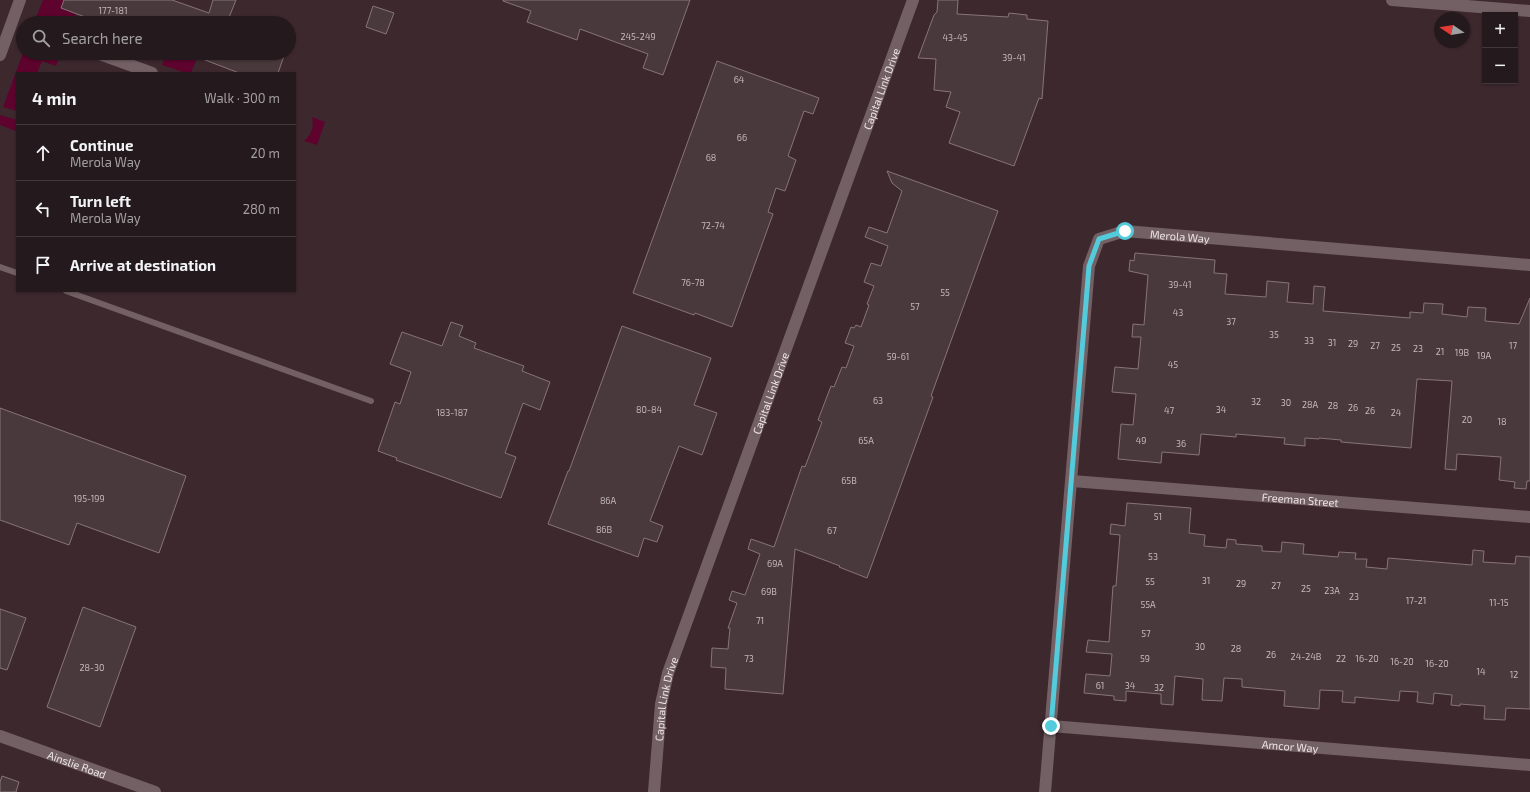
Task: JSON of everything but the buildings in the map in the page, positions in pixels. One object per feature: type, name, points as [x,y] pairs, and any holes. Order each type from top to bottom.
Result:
[{"type":"street","points":[[18,16],[20,0]]},
{"type":"street","name":"Capital Link Drive","points":[[654,792],[661,704],[666,679],[913,0]]},
{"type":"street","points":[[1392,0],[1530,11]]},
{"type":"street","points":[[0,55],[16,27]]},
{"type":"street","points":[[116,60],[149,72]]},
{"type":"street","name":"Merola Way","points":[[1045,792],[1089,266],[1099,239],[1125,231],[1530,265]]},
{"type":"street","name":"Freeman Street","points":[[1072,480],[1530,517]]},
{"type":"street","name":"Amcor Way","points":[[1051,726],[1530,766]]},
{"type":"street","name":"Ainslie Road","points":[[0,736],[155,792]]},
{"type":"lane","points":[[0,267],[16,273]]},
{"type":"lane","points":[[69,292],[371,401]]},
{"type":"shaded area","points":[[0,0],[1530,0],[1530,792],[0,792]]},
{"type":"shaded area","points":[[43,0],[64,0],[61,8],[76,14],[75,16],[37,16]]},
{"type":"shaded area","points":[[20,60],[58,60],[56,66],[42,61],[37,72],[16,72],[16,111],[3,107]]},
{"type":"shaded area","points":[[164,60],[196,60],[191,72],[183,72],[162,65]]},
{"type":"shaded area","points":[[0,115],[16,120],[16,131],[0,125]]},
{"type":"shaded area","points":[[312,117],[325,122],[317,145],[304,141],[312,130]]},
{"type":"route","points":[[1051,726],[1089,266],[1099,239],[1125,231]]}]
